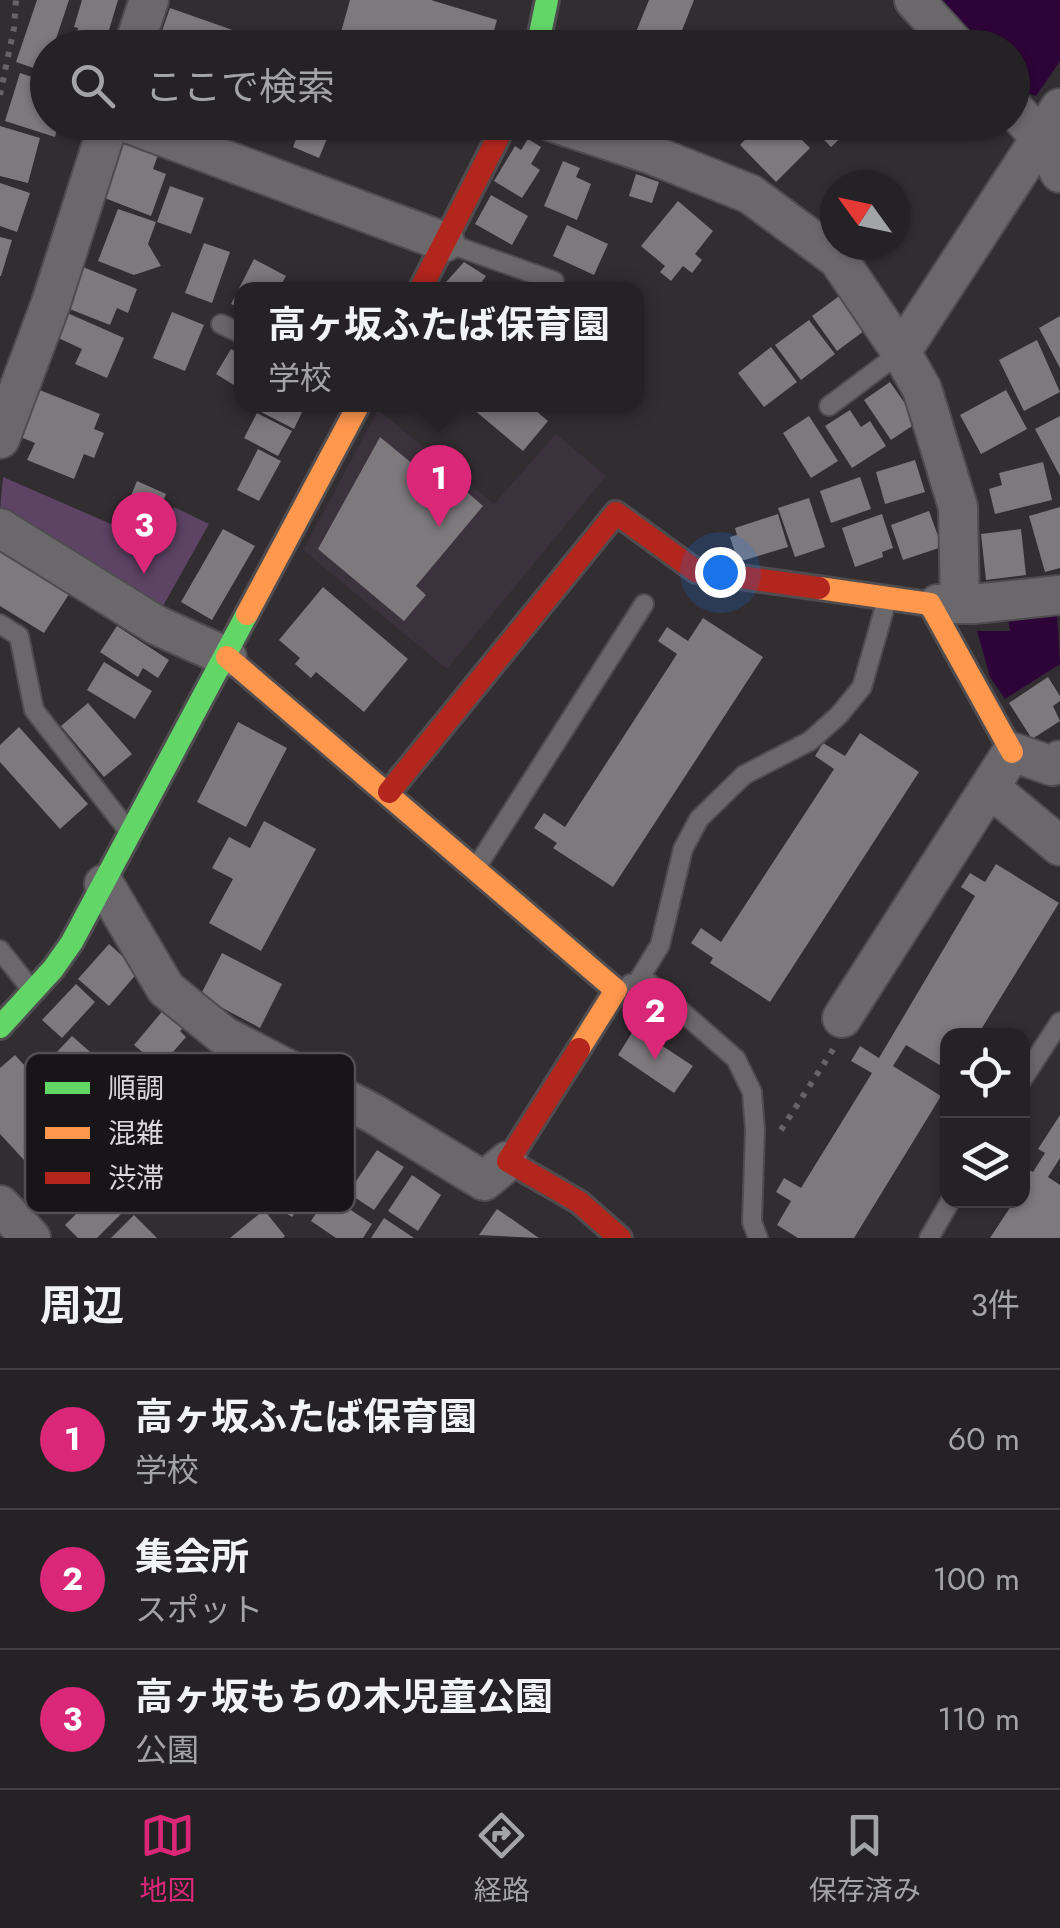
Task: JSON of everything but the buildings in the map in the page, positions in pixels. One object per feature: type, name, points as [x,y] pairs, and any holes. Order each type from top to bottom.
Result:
[{"type":"street","points":[[139,30],[149,0]]},
{"type":"street","points":[[540,30],[547,0]]},
{"type":"street","points":[[914,0],[942,30]]},
{"type":"street","points":[[1050,123],[1060,173]]},
{"type":"street","points":[[902,352],[1050,123]]},
{"type":"street","points":[[0,440],[103,140]]},
{"type":"street","points":[[172,140],[445,242]]},
{"type":"street","points":[[424,282],[497,140]]},
{"type":"street","points":[[607,140],[750,194],[838,259],[902,352],[922,389],[958,507],[945,604],[1012,752],[1052,766],[1060,760]]},
{"type":"street","points":[[0,1028],[72,942],[356,412]]},
{"type":"street","points":[[389,792],[616,512],[696,571],[945,604],[1060,595]]},
{"type":"street","points":[[0,528],[156,625],[227,657],[616,990],[508,1161],[484,1180],[355,1104]]},
{"type":"street","points":[[842,1018],[1012,752]]},
{"type":"street","points":[[990,788],[1060,846]]},
{"type":"street","points":[[104,884],[166,989],[224,1036],[257,1053]]},
{"type":"street","points":[[508,1161],[579,1202],[620,1238]]},
{"type":"street","points":[[0,1206],[31,1238]]},
{"type":"lane","points":[[445,242],[554,282]]},
{"type":"lane","points":[[222,324],[234,330]]},
{"type":"lane","points":[[829,406],[902,352]]},
{"type":"lane","points":[[638,981],[660,945],[682,849],[698,819],[744,775],[810,740],[839,715],[862,687],[888,597]]},
{"type":"lane","points":[[476,868],[644,604]]},
{"type":"lane","points":[[0,624],[18,636],[34,710],[131,834]]},
{"type":"lane","points":[[0,950],[34,992]]},
{"type":"lane","points":[[616,990],[638,981],[648,982],[736,1059],[752,1092],[752,1222],[758,1238]]},
{"type":"lane","points":[[1030,1068],[1060,1022]]},
{"type":"lane","points":[[928,1238],[946,1208]]},
{"type":"path","points":[[0,94],[16,0]]},
{"type":"path","points":[[754,1173],[834,1046],[842,1018]]},
{"type":"shaded area","points":[[940,0],[1060,0],[1060,61],[1036,96],[1030,94],[1030,30],[966,30]]},
{"type":"shaded area","points":[[377,412],[494,504],[556,434],[606,476],[447,669],[303,550]]},
{"type":"shaded area","points":[[3,477],[150,541],[174,507],[209,524],[163,606],[0,510]]},
{"type":"shaded area","points":[[1057,615],[1060,664],[1005,699],[990,677],[977,631],[1010,631],[1008,620]]},
{"type":"traffic: fast","points":[[541,30],[547,0]]},
{"type":"traffic: fast","points":[[0,1027],[72,942],[247,614]]},
{"type":"traffic: slow","points":[[247,614],[355,412]]},
{"type":"traffic: slow","points":[[819,588],[930,604],[1012,752]]},
{"type":"traffic: slow","points":[[227,657],[616,990],[579,1049]]},
{"type":"traffic: jam","points":[[424,282],[497,140]]},
{"type":"traffic: jam","points":[[389,792],[616,513],[696,571],[819,588]]},
{"type":"traffic: jam","points":[[579,1049],[508,1161],[579,1202],[620,1238]]},
{"type":"place","name":"高ヶ坂ふたば保育園","points":[[439,527]]},
{"type":"place","name":"高ヶ坂もちの木児童公園","points":[[144,574]]},
{"type":"place","name":"集会所","points":[[655,1060]]}]
